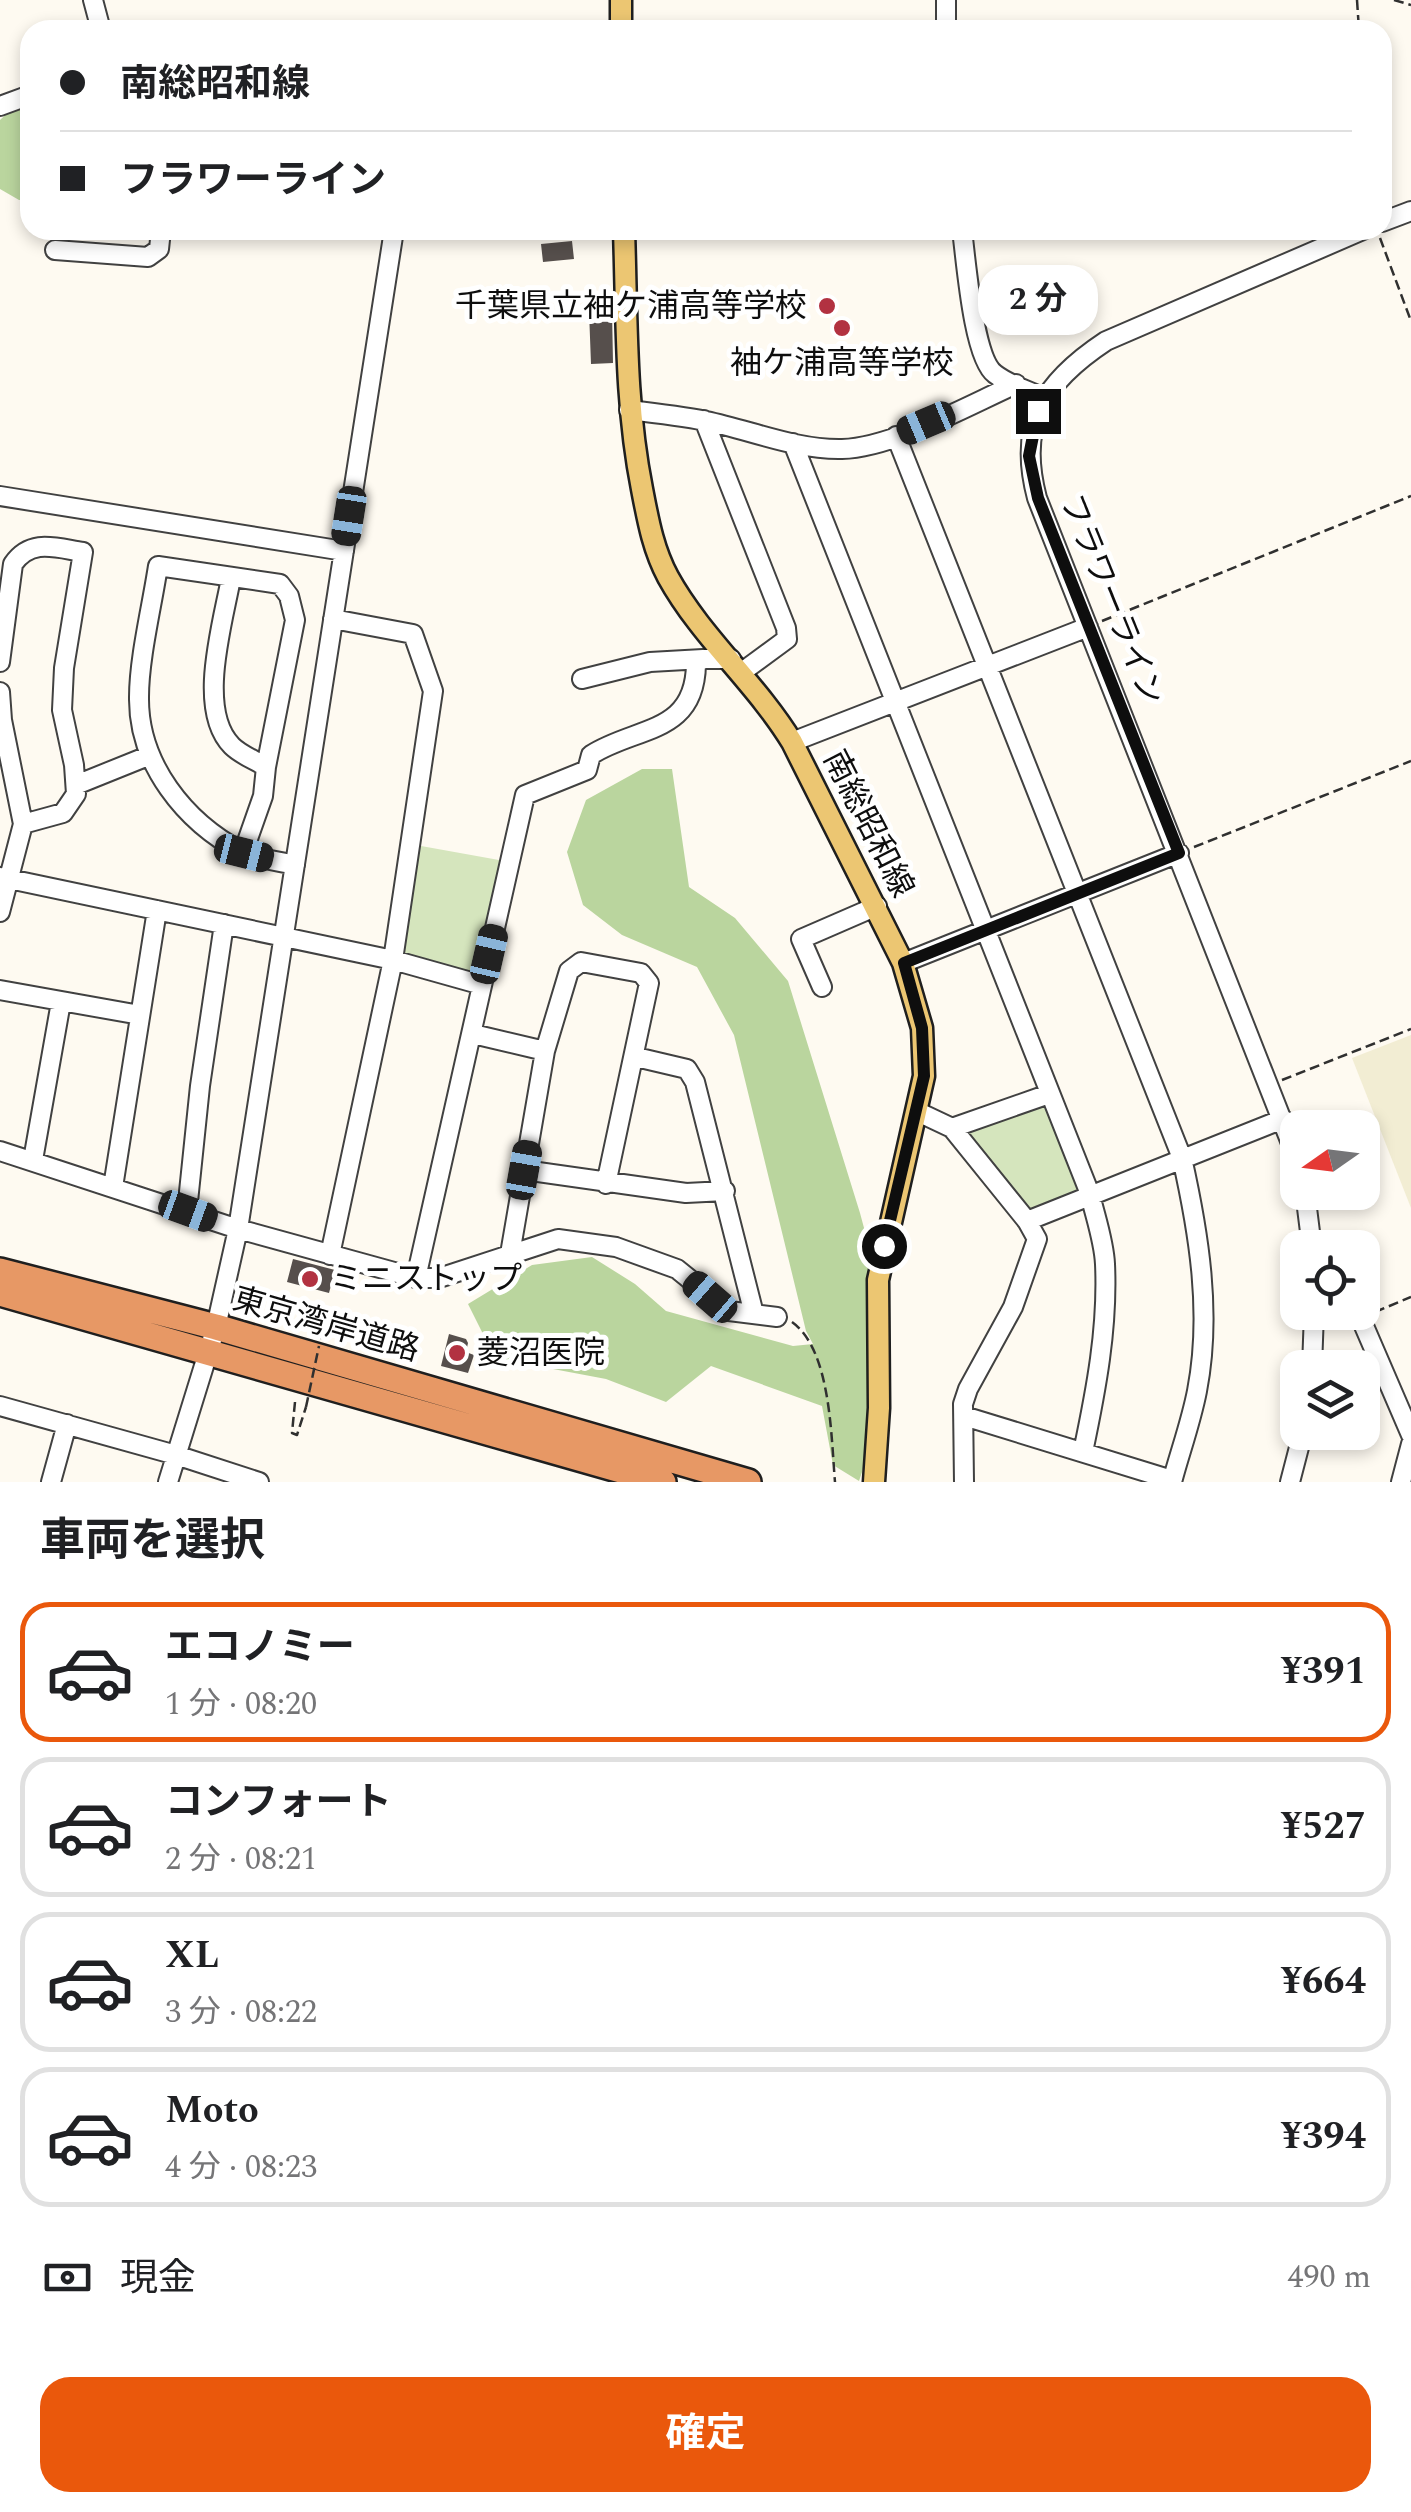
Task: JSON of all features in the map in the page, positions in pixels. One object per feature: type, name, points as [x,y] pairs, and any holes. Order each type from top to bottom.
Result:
[{"type":"highway","name":"東京湾岸道路","points":[[0,1271],[216,1327],[748,1482]]},
{"type":"highway","name":"東京湾岸道路","points":[[0,1292],[205,1354],[663,1482]]},
{"type":"main road","name":"南総昭和線","points":[[624,240],[632,442],[655,550],[680,594],[792,742],[904,963],[922,1028],[924,1076],[878,1280],[879,1408],[874,1482]]},
{"type":"street","points":[[55,250],[148,256],[159,249],[160,240]]},
{"type":"street","points":[[168,1482],[216,1327],[238,1229],[392,240]]},
{"type":"street","points":[[963,240],[976,334],[987,366],[996,375],[1044,398]]},
{"type":"street","name":"フラワーライン","points":[[1280,1110],[1088,627],[1032,478],[1029,456],[1032,430],[1044,398],[1070,366],[1106,341],[1340,240]]},
{"type":"street","points":[[629,410],[704,420],[793,443],[841,449],[896,436],[1016,384]]},
{"type":"street","points":[[582,678],[650,662],[703,659],[736,665],[787,639],[704,420]]},
{"type":"street","points":[[896,436],[1182,1158],[1198,1229],[1204,1328],[1197,1391],[1172,1481],[964,1416]]},
{"type":"street","points":[[793,443],[1090,1194],[1105,1260],[1105,1278],[1098,1382],[1083,1452]]},
{"type":"street","points":[[0,496],[344,552]]},
{"type":"street","points":[[0,662],[13,564],[21,552],[36,545],[83,552],[64,668],[62,710],[76,794],[63,813],[23,824]]},
{"type":"street","points":[[244,853],[263,796],[296,620],[280,584],[158,566],[139,698],[148,756],[171,793],[194,817],[244,853],[295,865]]},
{"type":"street","points":[[231,578],[212,682],[214,706],[232,746],[266,767]]},
{"type":"street","points":[[330,1254],[393,960],[433,691],[412,634],[333,619]]},
{"type":"street","points":[[792,742],[1088,627]]},
{"type":"street","points":[[416,1278],[525,795],[586,770],[591,755],[607,744],[647,734],[683,708],[695,687],[696,664],[703,659]]},
{"type":"street","points":[[0,692],[23,824],[4,878],[0,912]]},
{"type":"street","points":[[76,785],[148,756]]},
{"type":"street","points":[[904,963],[1179,853]]},
{"type":"street","points":[[4,878],[393,960],[482,985]]},
{"type":"street","points":[[822,987],[802,939],[877,906]]},
{"type":"street","points":[[114,1187],[157,910]]},
{"type":"street","points":[[188,1211],[200,1086],[224,924]]},
{"type":"street","points":[[510,1254],[545,1051],[569,971],[580,962],[641,973],[650,982],[606,1184]]},
{"type":"street","points":[[0,990],[140,1015]]},
{"type":"street","points":[[33,1160],[61,1002]]},
{"type":"street","points":[[473,1034],[545,1051]]},
{"type":"street","points":[[636,1057],[687,1069],[695,1082],[754,1314]]},
{"type":"street","points":[[952,1128],[1049,1094]]},
{"type":"street","points":[[916,1111],[952,1128],[1037,1239],[1012,1307],[968,1389],[964,1482]]},
{"type":"street","points":[[1027,1222],[1280,1121]]},
{"type":"street","points":[[0,1150],[238,1229],[416,1278],[438,1278],[558,1239],[616,1247],[677,1269],[728,1311],[776,1318]]},
{"type":"street","points":[[524,1170],[686,1193],[725,1191]]},
{"type":"street","points":[[1366,1330],[1411,1435]]},
{"type":"street","points":[[0,1406],[259,1482]]},
{"type":"street","points":[[51,1482],[67,1424]]},
{"type":"street","points":[[1401,1482],[1411,1444]]},
{"type":"street","points":[[1290,1482],[1298,1450]]},
{"type":"path","points":[[1394,0],[1411,5]]},
{"type":"path","points":[[1382,240],[1411,321]]},
{"type":"path","points":[[1088,627],[1411,496]]},
{"type":"path","points":[[1179,853],[1411,760]]},
{"type":"path","points":[[1270,1084],[1411,1028]]},
{"type":"path","points":[[1380,1308],[1411,1297]]},
{"type":"path","points":[[295,1402],[292,1433],[297,1435],[326,1314],[332,1316],[325,1347]]},
{"type":"path","points":[[776,1318],[793,1322],[806,1332],[817,1350],[830,1422],[835,1482]]},
{"type":"shaded area","points":[[1411,1035],[1411,1208],[1380,1129],[1380,1110],[1372,1110],[1352,1058]]},
{"type":"green space","points":[[20,101],[20,200],[0,189],[0,120]]},
{"type":"green space","points":[[642,769],[672,769],[689,887],[735,918],[788,981],[860,1213],[871,1254],[879,1421],[859,1481],[833,1465],[822,1406],[711,1366],[666,1402],[606,1379],[495,1358],[468,1304],[532,1265],[592,1257],[635,1284],[666,1311],[793,1346],[813,1344],[806,1331],[734,1035],[697,967],[622,935],[583,905],[567,852],[586,800]]},
{"type":"green space","points":[[410,844],[510,862],[482,985],[393,960]]},
{"type":"green space","points":[[1045,1102],[1082,1191],[1029,1214],[962,1131]]},
{"type":"building","points":[[572,241],[574,259],[543,262],[541,244]]},
{"type":"building","points":[[612,310],[613,363],[591,364],[589,311]]},
{"type":"building","points":[[293,1259],[335,1270],[329,1293],[287,1282]]},
{"type":"building","name":"菱沼医院","points":[[449,1334],[466,1339],[466,1352],[474,1355],[468,1373],[441,1366]]},
{"type":"place","name":"千葉県立袖ケ浦高等学校","points":[[827,306]]},
{"type":"place","name":"袖ケ浦高等学校","points":[[842,328]]},
{"type":"place","name":"ミニストップ","points":[[310,1279]]},
{"type":"place","name":"菱沼医院","points":[[457,1353]]},
{"type":"route","points":[[884,1246],[924,1076],[922,1028],[904,963],[1179,853],[1038,498],[1029,456],[1038,411]]}]
